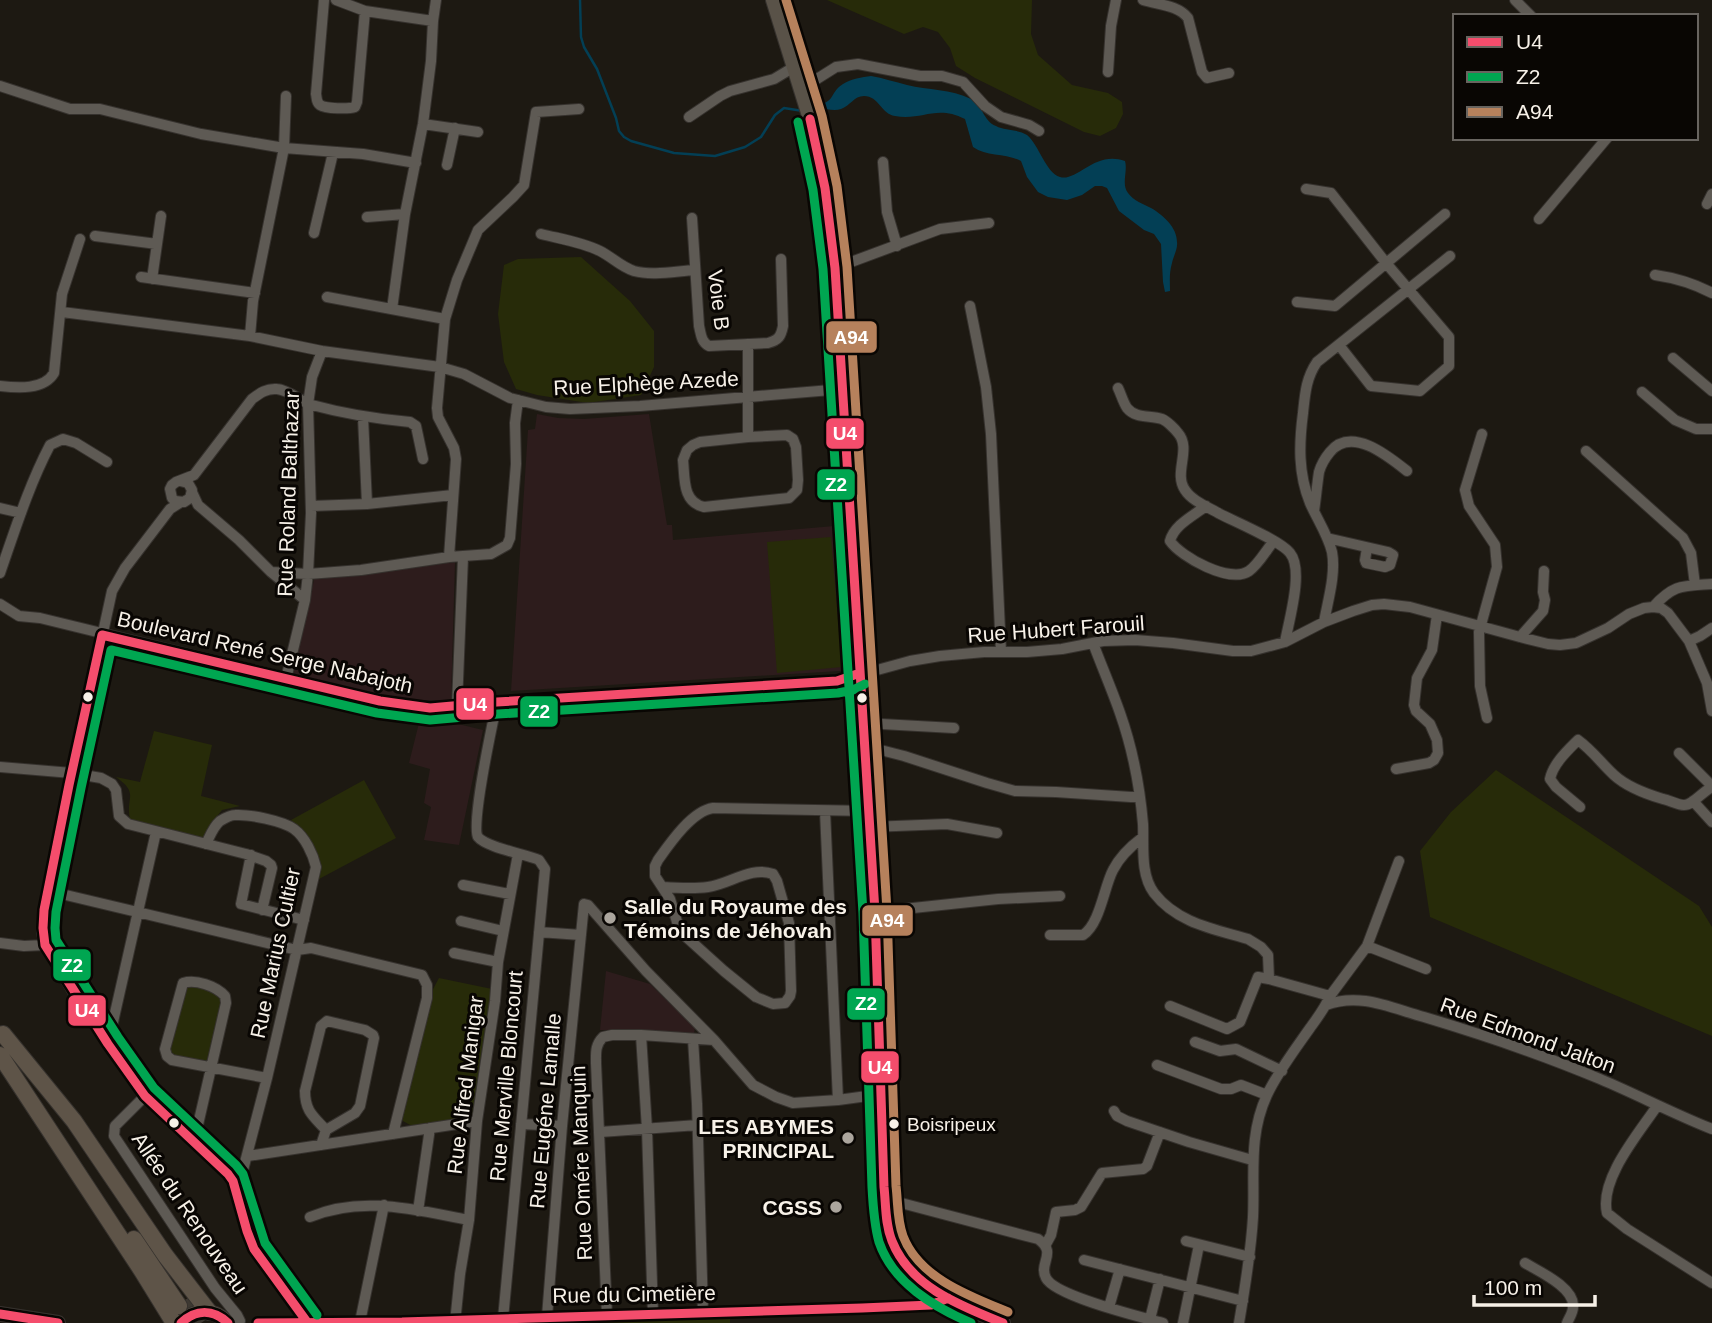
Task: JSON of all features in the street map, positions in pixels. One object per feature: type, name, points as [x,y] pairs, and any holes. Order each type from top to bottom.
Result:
[{"type":"highway","points":[[0,1054],[43,1106],[182,1303],[1,1031]]},
{"type":"highway","points":[[1,1031],[74,1121],[165,1255],[230,1319]]},
{"type":"highway","points":[[0,1054],[174,1323]]},
{"type":"main road","points":[[773,0],[809,112],[825,188],[835,268],[875,912],[886,1199],[892,1239],[905,1263],[918,1277],[948,1298],[1003,1323]]},
{"type":"main road","points":[[181,1323],[194,1313],[230,1319]]},
{"type":"main road","points":[[0,1314],[58,1323]]},
{"type":"street","points":[[324,0],[316,94],[317,102],[321,106],[348,109],[355,107],[365,11]]},
{"type":"street","points":[[336,0],[381,15],[433,21]]},
{"type":"street","points":[[391,309],[405,214],[424,124],[436,0]]},
{"type":"street","points":[[1108,72],[1116,0]]},
{"type":"street","points":[[1143,0],[1176,8],[1186,14],[1202,72],[1207,78],[1229,73]]},
{"type":"street","points":[[1515,0],[1529,14]]},
{"type":"street","points":[[801,89],[836,67],[858,64],[920,76],[942,76],[963,82],[985,106],[1001,117],[1029,125],[1038,131]]},
{"type":"street","points":[[689,117],[730,91],[774,79],[794,67]]},
{"type":"street","points":[[0,86],[70,110],[100,109],[201,134],[284,148],[363,154],[416,163]]},
{"type":"street","points":[[250,336],[255,293],[284,148],[286,96]]},
{"type":"street","points":[[449,557],[456,459],[454,449],[438,417],[437,408],[445,319],[457,280],[478,230],[524,185],[530,159],[534,117],[538,111],[579,109]]},
{"type":"street","points":[[424,124],[478,132]]},
{"type":"street","points":[[447,164],[455,128]]},
{"type":"street","points":[[1539,219],[1605,140]]},
{"type":"street","points":[[314,233],[333,153]]},
{"type":"street","points":[[883,162],[887,212],[897,246]]},
{"type":"street","points":[[1306,189],[1331,194],[1449,337],[1449,366],[1420,391],[1371,386],[1339,345]]},
{"type":"street","points":[[367,217],[405,214]]},
{"type":"street","points":[[1297,302],[1335,306],[1445,215]]},
{"type":"street","points":[[161,216],[157,244],[146,278],[255,293]]},
{"type":"street","name":"Voie B","points":[[692,218],[702,338],[706,344],[716,346],[748,344]]},
{"type":"street","points":[[835,268],[940,229],[989,223]]},
{"type":"street","points":[[541,234],[599,250],[622,267],[633,271],[645,273],[695,270]]},
{"type":"street","points":[[95,236],[157,244]]},
{"type":"street","points":[[0,386],[41,385],[51,378],[55,367],[62,294],[80,239]]},
{"type":"street","points":[[1324,622],[1332,572],[1332,552],[1305,487],[1299,448],[1306,385],[1310,373],[1317,362],[1450,256]]},
{"type":"street","points":[[748,437],[748,344],[768,344],[781,335],[781,259]]},
{"type":"street","points":[[1654,275],[1677,278],[1712,293]]},
{"type":"street","points":[[327,297],[445,319]]},
{"type":"street","points":[[970,306],[986,387],[991,434],[1001,652]]},
{"type":"street","name":"Rue Elphège Azede","points":[[62,312],[250,336],[322,351],[440,367],[464,373],[510,398],[569,410],[843,389]]},
{"type":"street","name":"Rue Roland Balthazar","points":[[286,679],[305,600],[308,574],[311,506],[308,404],[312,377],[322,351]]},
{"type":"street","points":[[1673,358],[1712,391]]},
{"type":"street","points":[[1118,388],[1134,414],[1163,419],[1180,434],[1184,444],[1182,485],[1185,491],[1206,506],[1274,541],[1292,554],[1296,564],[1296,578],[1285,642]]},
{"type":"street","points":[[170,509],[172,485],[194,475],[252,399],[265,390],[278,389],[308,404],[363,417],[410,422],[416,426],[423,459]]},
{"type":"street","points":[[1642,392],[1675,421],[1696,429],[1712,429]]},
{"type":"street","points":[[271,572],[308,574],[361,570],[449,557],[491,554],[507,545],[510,538],[516,464],[515,423],[518,400]]},
{"type":"street","points":[[363,417],[367,504]]},
{"type":"street","points":[[1482,434],[1465,490],[1469,506],[1495,545],[1497,566],[1479,626],[1480,686],[1487,718]]},
{"type":"street","points":[[786,435],[793,439],[798,480],[794,495],[782,499],[711,506],[695,503],[687,491],[683,460],[687,450],[700,442],[748,437],[786,435]]},
{"type":"street","points":[[0,573],[41,461],[50,444],[63,439],[76,443],[107,461]]},
{"type":"street","points":[[1314,511],[1320,470],[1325,458],[1335,446],[1350,440],[1361,443],[1380,451],[1407,471]]},
{"type":"street","points":[[1586,451],[1683,538],[1691,553],[1695,585]]},
{"type":"street","points":[[194,475],[195,485],[190,498],[170,509],[125,568],[112,591],[72,773],[42,933],[45,945],[108,1044],[145,1096],[233,1181],[254,1249],[307,1323]]},
{"type":"street","points":[[180,481],[188,483],[198,505],[305,600]]},
{"type":"street","points":[[170,494],[175,501],[198,505]]},
{"type":"street","points":[[311,506],[367,504],[453,495]]},
{"type":"street","points":[[1206,506],[1178,527],[1171,534],[1170,541],[1175,549],[1206,567],[1227,574],[1247,573],[1274,541]]},
{"type":"street","points":[[0,508],[21,513]]},
{"type":"street","points":[[1327,538],[1367,548]]},
{"type":"street","points":[[457,705],[463,556]]},
{"type":"street","points":[[1520,637],[1544,611],[1544,571]]},
{"type":"street","name":"Rue Hubert Farouil","points":[[860,673],[910,660],[984,652],[1062,649],[1093,643],[1135,640],[1251,651],[1285,642],[1324,622],[1372,605],[1384,604],[1410,607],[1560,645],[1576,643],[1608,628],[1629,614],[1653,607],[1673,589],[1712,584]]},
{"type":"street","name":"Boulevard René Serge Nabajoth","points":[[0,604],[19,616],[40,618],[391,703],[430,708],[837,681],[860,673]]},
{"type":"street","points":[[1653,607],[1668,613],[1689,641],[1708,675],[1712,711]]},
{"type":"street","points":[[1396,769],[1429,763],[1438,752],[1437,740],[1430,724],[1414,705],[1417,678],[1432,650],[1437,615]]},
{"type":"street","points":[[1689,641],[1712,628]]},
{"type":"street","points":[[1093,643],[1121,715],[1134,767],[1147,878],[1155,894],[1174,912],[1194,923],[1256,942],[1268,955],[1269,979]]},
{"type":"street","points":[[497,702],[475,831],[479,838],[487,843],[517,854]]},
{"type":"street","points":[[863,723],[954,728]]},
{"type":"street","points":[[1580,807],[1550,779],[1556,766],[1578,740],[1614,775],[1639,791],[1685,805],[1712,787],[1679,753]]},
{"type":"street","points":[[865,746],[1015,791],[1139,796]]},
{"type":"street","points":[[4,767],[101,778],[112,784],[116,790],[119,816],[128,824],[266,861],[272,868],[262,910]]},
{"type":"street","points":[[1693,802],[1712,822]]},
{"type":"street","points":[[663,887],[707,887],[724,884],[748,873],[764,871],[773,874],[789,923],[791,991],[788,1000],[779,1004],[761,1000],[747,990],[683,934],[670,899],[654,872],[657,859],[687,824],[705,809],[869,811]]},
{"type":"street","points":[[825,811],[838,1100]]},
{"type":"street","name":"Rue Marius Cultier","points":[[206,844],[218,822],[232,815],[279,822],[293,828],[301,836],[314,857],[316,867],[237,1193]]},
{"type":"street","points":[[870,827],[947,824],[997,833]]},
{"type":"street","points":[[108,1044],[156,832]]},
{"type":"street","points":[[1050,935],[1088,932],[1113,869],[1130,847],[1143,837]]},
{"type":"street","name":"Rue Alfred Manigar","points":[[455,1322],[498,962],[517,854]]},
{"type":"street","name":"Rue Merville Bloncourt","points":[[503,1319],[544,866],[535,858],[517,854]]},
{"type":"street","points":[[251,855],[241,904],[304,920]]},
{"type":"street","points":[[1239,1323],[1250,1257],[1252,1160],[1257,1123],[1267,1095],[1367,946],[1399,860]]},
{"type":"street","points":[[463,885],[510,894]]},
{"type":"street","points":[[49,891],[297,950],[311,948],[422,975],[427,985],[427,998],[393,1134]]},
{"type":"street","points":[[875,912],[998,899],[1060,896]]},
{"type":"street","name":"Rue Eugéne Lamalle","points":[[547,1317],[562,1126],[584,904],[714,1040]]},
{"type":"street","points":[[461,921],[503,930]]},
{"type":"street","points":[[539,932],[581,935]]},
{"type":"street","points":[[0,943],[45,945]]},
{"type":"street","points":[[1367,946],[1426,969]]},
{"type":"street","points":[[454,953],[498,962]]},
{"type":"street","points":[[1170,1006],[1222,1028],[1232,1028],[1243,1017],[1257,978],[1260,977],[1328,1001]]},
{"type":"street","points":[[194,1142],[210,1068],[226,1003],[225,996],[218,989],[185,981],[181,985],[165,1053],[172,1060],[210,1068],[267,1078]]},
{"type":"street","name":"Rue Edmond Jalton","points":[[1328,1001],[1349,999],[1388,1005],[1523,1049],[1601,1079],[1712,1129]]},
{"type":"street","points":[[321,1145],[326,1130],[355,1113],[360,1106],[374,1038],[365,1030],[327,1021],[321,1026],[305,1091],[306,1105],[326,1130]]},
{"type":"street","name":"Rue Omére Manquin","points":[[607,1316],[596,1056],[598,1043],[603,1037],[612,1035],[714,1040]]},
{"type":"street","points":[[641,1035],[653,1315]]},
{"type":"street","points":[[693,1039],[703,1313]]},
{"type":"street","points":[[714,1040],[753,1086],[776,1097],[793,1102],[882,1094]]},
{"type":"street","points":[[1195,1042],[1220,1051],[1236,1049],[1282,1071]]},
{"type":"street","points":[[1157,1065],[1221,1090],[1241,1085],[1267,1095]]},
{"type":"street","name":"Allée du Renouveau","points":[[145,1096],[115,1126],[114,1136],[215,1288],[237,1315],[230,1319]]},
{"type":"street","points":[[1657,1106],[1615,1170],[1605,1197],[1607,1213],[1627,1229],[1712,1283]]},
{"type":"street","points":[[1114,1111],[1117,1116],[1127,1121],[1252,1160]]},
{"type":"street","points":[[248,1156],[478,1121]]},
{"type":"street","points":[[521,1124],[562,1126]]},
{"type":"street","points":[[600,1132],[698,1125]]},
{"type":"street","points":[[418,1211],[430,1128]]},
{"type":"street","points":[[1045,1246],[1051,1236],[1056,1212],[1081,1207],[1100,1175],[1105,1172],[1143,1169],[1147,1166],[1160,1132]]},
{"type":"street","points":[[886,1199],[1038,1239],[1048,1252],[1044,1269],[1048,1282],[1072,1296],[1158,1322],[1160,1279]]},
{"type":"street","points":[[310,1217],[340,1207],[384,1205],[469,1220]]},
{"type":"street","points":[[360,1322],[384,1205]]},
{"type":"street","points":[[1186,1241],[1250,1257]]},
{"type":"street","points":[[1183,1323],[1199,1245]]},
{"type":"street","points":[[1084,1259],[1243,1301]]},
{"type":"street","points":[[1525,1263],[1570,1294],[1574,1305],[1567,1323]]},
{"type":"street","points":[[1109,1307],[1120,1269]]},
{"type":"street","name":"Rue du Cimetière","points":[[258,1323],[455,1322],[703,1313],[759,1317],[931,1305],[948,1298]]},
{"type":"shaded area","points":[[537,414],[584,419],[649,414],[667,525],[672,525],[673,540],[846,525],[856,670],[511,691],[528,430],[535,429]]},
{"type":"shaded area","points":[[455,562],[451,701],[385,698],[291,676],[315,576],[361,575]]},
{"type":"shaded area","points":[[429,717],[483,730],[459,845],[424,840],[431,807],[424,803],[430,769],[409,763],[420,719]]},
{"type":"shaded area","points":[[606,971],[650,984],[695,1028],[694,1033],[600,1030]]},
{"type":"green space","points":[[827,0],[1032,0],[1031,34],[1038,55],[1072,85],[1108,93],[1122,102],[1123,114],[1116,128],[1100,136],[1084,132],[956,66],[950,48],[938,32],[923,27],[904,34]]},
{"type":"green space","points":[[581,257],[630,301],[654,331],[654,367],[641,395],[588,403],[537,395],[516,389],[504,362],[498,314],[504,265],[518,259]]},
{"type":"green space","points":[[831,537],[842,667],[777,673],[767,542]]},
{"type":"green space","points":[[154,731],[212,745],[201,796],[240,806],[222,810],[214,820],[210,834],[203,838],[130,819],[130,792],[116,777],[140,782]]},
{"type":"green space","points":[[1496,770],[1699,906],[1712,927],[1712,1036],[1430,917],[1420,851],[1451,812]]},
{"type":"green space","points":[[364,780],[396,838],[319,879],[303,833],[291,820]]},
{"type":"green space","points":[[439,978],[492,989],[474,1113],[472,1116],[412,1126],[403,1121],[401,1116],[431,993]]},
{"type":"green space","points":[[189,984],[223,996],[207,1063],[175,1055],[168,1047],[183,989]]},
{"type":"green space","points":[[730,1313],[730,1323],[566,1323],[566,1317]]},
{"type":"water","points":[[871,76],[956,93],[971,99],[992,124],[1027,135],[1047,165],[1060,177],[1073,175],[1105,160],[1125,161],[1125,186],[1128,193],[1160,214],[1175,231],[1177,245],[1170,270],[1170,291],[1165,292],[1163,282],[1161,244],[1154,234],[1144,230],[1119,211],[1107,188],[1095,186],[1082,195],[1067,200],[1048,197],[1038,192],[1027,177],[1021,161],[973,147],[965,119],[955,115],[890,115],[873,99],[864,96],[841,109],[814,109],[813,107],[830,100],[843,84]]},
{"type":"waterway","points":[[580,0],[581,37],[584,47],[597,69],[619,131],[631,141],[674,153],[715,156],[745,147],[761,137],[775,115],[784,108],[803,111]]},
{"type":"tunnel","points":[[185,1300],[201,1323]]},
{"type":"transit line","name":"A94","points":[[786,0],[822,116],[837,186],[847,267],[887,911],[896,1186],[900,1224],[911,1251],[933,1274],[962,1292],[1008,1312]]},
{"type":"transit line","name":"U4","points":[[810,119],[825,188],[835,268],[875,912],[887,1221],[900,1257],[924,1283],[954,1302],[1003,1323]]},
{"type":"transit line","name":"Z2","points":[[798,122],[813,190],[823,269],[863,913],[875,1222],[879,1242],[894,1270],[929,1301],[971,1323]]},
{"type":"transit line","name":"U4","points":[[307,1322],[254,1249],[233,1181],[145,1096],[108,1044],[45,945],[44,910],[102,635],[380,701],[430,708],[837,681],[860,673]]},
{"type":"transit line","name":"Z2","points":[[317,1315],[265,1243],[243,1174],[154,1088],[56,940],[56,912],[111,650],[377,713],[430,720],[838,693],[865,684]]},
{"type":"transit line","name":"U4","points":[[258,1323],[402,1322],[862,1308],[931,1305],[948,1298]]},
{"type":"transit line","name":"U4","points":[[181,1323],[204,1312],[216,1315],[228,1323]]},
{"type":"transit line","name":"U4","points":[[0,1314],[58,1323]]},
{"type":"place","name":"Salle du Royaume des Témoins de Jéhovah","points":[[610,918]]},
{"type":"place","name":"Boisripeux","points":[[894,1124]]},
{"type":"place","name":"LES ABYMES PRINCIPAL","points":[[848,1138]]},
{"type":"place","name":"CGSS","points":[[836,1207]]}]
